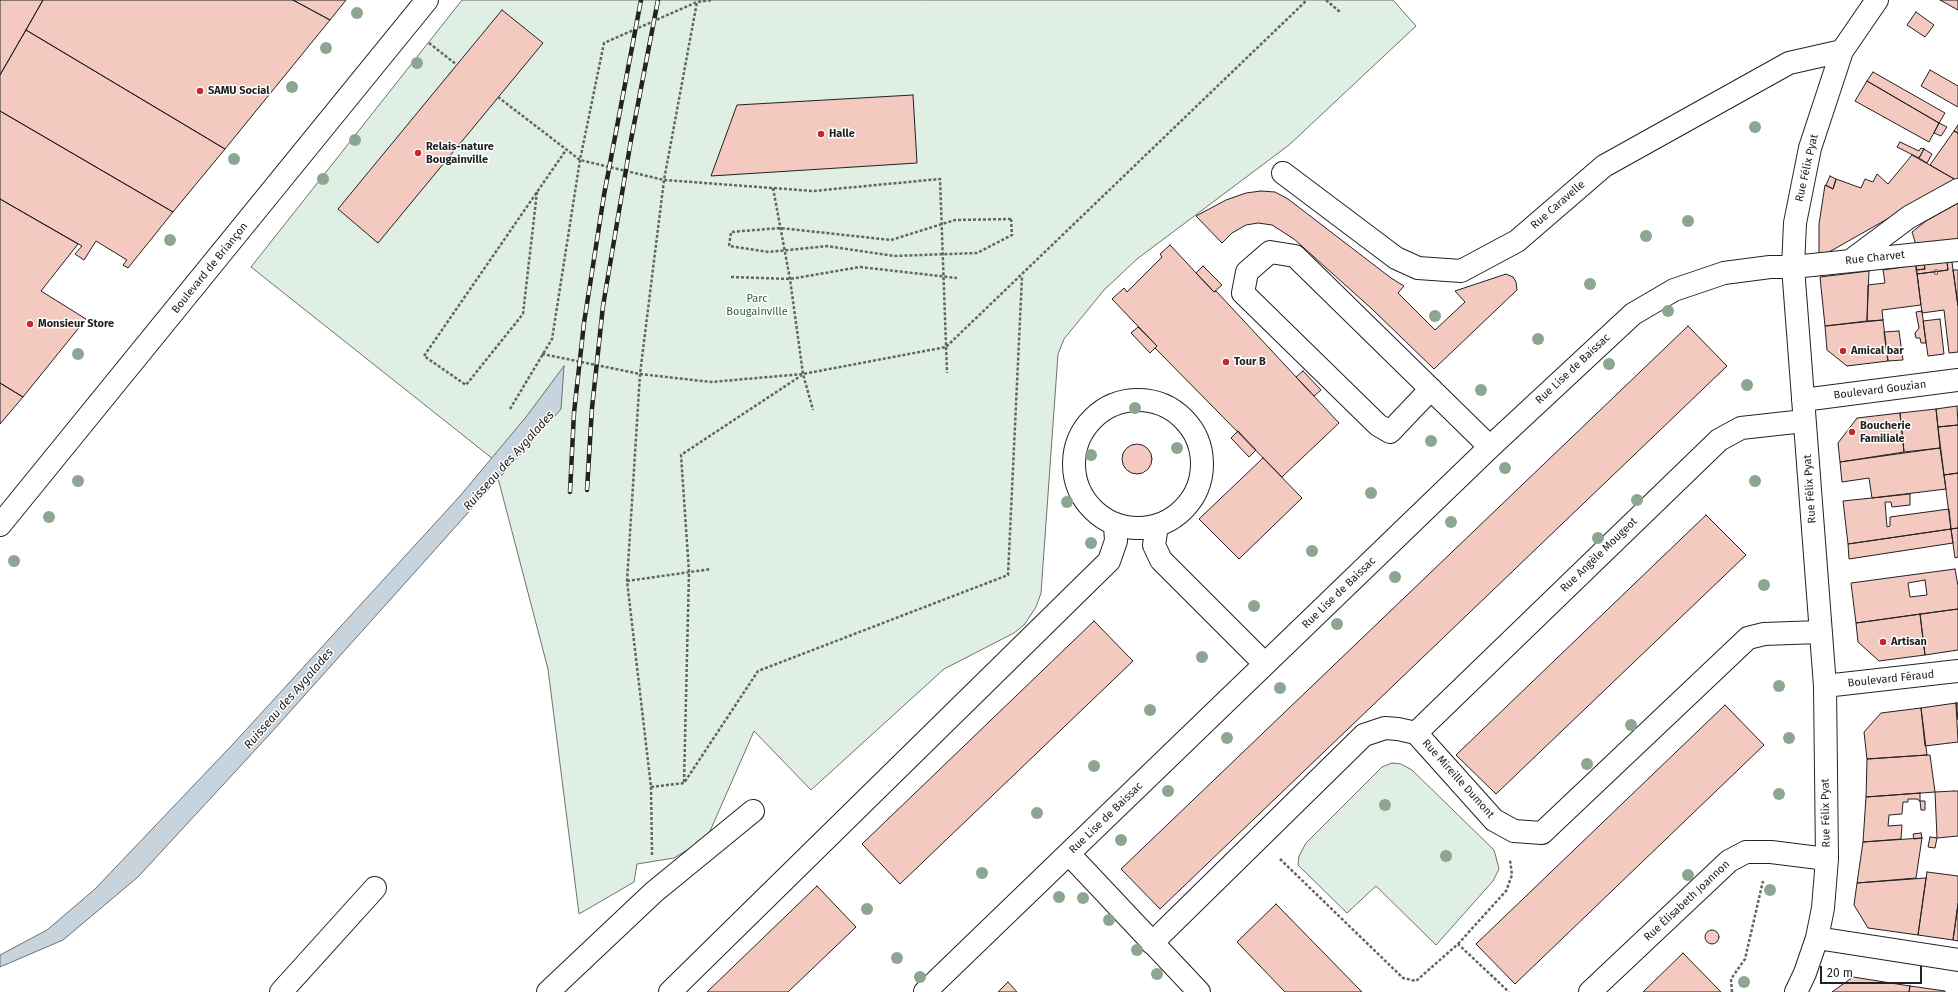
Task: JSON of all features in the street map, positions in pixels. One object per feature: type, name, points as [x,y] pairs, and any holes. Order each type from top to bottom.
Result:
[{"type":"street","name":"Rue Félix Pyat","points":[[1796,992],[1805,973],[1816,938],[1823,908],[1827,859],[1825,686],[1819,632],[1793,267],[1795,222],[1810,148],[1842,51],[1877,0]]},
{"type":"street","name":"Boulevard de Briançon","points":[[0,525],[421,9]]},
{"type":"street","name":"Rue Caravelle","points":[[1283,173],[1396,258],[1418,268],[1461,271],[1517,241],[1604,166],[1789,63],[1842,51]]},
{"type":"street","points":[[1850,261],[1908,217],[1958,190]]},
{"type":"street","name":"Rue Charvet","points":[[1793,267],[1958,250]]},
{"type":"street","points":[[1431,389],[1390,432],[1378,426],[1243,292],[1247,272],[1270,252],[1294,256],[1431,389],[1490,447]]},
{"type":"street","name":"Rue Lise de Baissac","points":[[925,992],[1490,447],[1633,314],[1674,290],[1724,273],[1770,267],[1793,267]]},
{"type":"street","name":"Boulevard Gouzian","points":[[1804,410],[1958,380]]},
{"type":"street","points":[[1129,401],[1150,401],[1170,408],[1186,422],[1198,440],[1202,461],[1200,482],[1191,501],[1176,516],[1157,526],[1135,529],[1115,525],[1097,514],[1082,498],[1074,479],[1073,457],[1079,437],[1091,419],[1108,407],[1129,401]]},
{"type":"street","name":"Rue Angèle Mougeot","points":[[1416,733],[1719,440],[1741,428],[1804,410]]},
{"type":"street","points":[[670,992],[1109,561],[1116,541],[1115,525]]},
{"type":"street","points":[[1157,526],[1154,545],[1161,560],[1265,664]]},
{"type":"street","name":"Rue Mireille Dumont","points":[[1152,943],[1364,735],[1385,728],[1416,733],[1494,820],[1514,831],[1542,833],[1748,638],[1764,634],[1819,632]]},
{"type":"street","name":"Boulevard Féraud","points":[[1825,686],[1958,671]]},
{"type":"street","points":[[548,992],[654,892],[753,811]]},
{"type":"street","name":"Rue Èlisabeth Joannon","points":[[1590,992],[1729,861],[1746,852],[1771,852],[1827,859]]},
{"type":"street","points":[[1069,854],[1199,992]]},
{"type":"street","points":[[281,992],[375,888]]},
{"type":"street","points":[[1816,938],[1958,960]]},
{"type":"path","points":[[510,409],[552,339],[580,160],[604,43],[697,2],[713,0]]},
{"type":"path","points":[[542,354],[640,374],[711,382],[803,374],[946,347],[1022,276],[1307,0]]},
{"type":"path","points":[[1326,0],[1340,12]]},
{"type":"path","points":[[654,892],[651,787],[627,581],[640,374],[664,180],[697,2]]},
{"type":"path","points":[[421,9],[457,65]]},
{"type":"path","points":[[498,97],[580,160],[664,180],[813,191],[940,179],[947,373]]},
{"type":"path","points":[[537,192],[524,314],[466,385],[424,356],[537,192],[566,150]]},
{"type":"path","points":[[773,188],[790,279],[803,374],[813,410]]},
{"type":"path","points":[[1011,219],[1012,235],[977,254],[894,256],[827,246],[769,252],[729,246],[731,232],[780,228],[891,240],[955,220],[1011,219]]},
{"type":"path","points":[[731,277],[790,279],[860,267],[957,278]]},
{"type":"path","points":[[651,787],[684,783],[758,670],[1008,575],[1022,276]]},
{"type":"path","points":[[684,783],[689,572],[681,455],[803,374]]},
{"type":"path","points":[[627,581],[711,569]]},
{"type":"path","points":[[1273,863],[1284,852]]},
{"type":"path","points":[[1732,992],[1731,979],[1745,959],[1749,936],[1771,852]]},
{"type":"path","points":[[1279,858],[1403,978],[1416,981],[1458,944],[1506,891],[1512,875],[1507,855]]},
{"type":"path","points":[[1458,944],[1510,992]]},
{"type":"green space","name":"Parc Bougainville","points":[[462,0],[1393,0],[1416,26],[1289,145],[1137,259],[1104,290],[1064,339],[1058,354],[1041,593],[1036,607],[1024,625],[1014,633],[944,669],[811,790],[754,731],[707,838],[674,858],[637,864],[634,882],[579,914],[548,669],[493,459],[251,267]]},
{"type":"green space","points":[[1392,763],[1401,764],[1412,770],[1494,850],[1499,869],[1493,881],[1436,945],[1376,886],[1347,913],[1298,865],[1299,856],[1306,843],[1382,767]]},
{"type":"water","name":"Ruisseau des Aygalades","points":[[564,366],[561,409],[269,735],[138,877],[63,940],[0,967],[0,955],[47,930],[95,889],[234,743],[460,496],[526,417]]},
{"type":"building","points":[[0,0],[43,0],[0,75]]},
{"type":"building","name":"SAMU Social","points":[[43,0],[293,0],[330,20],[225,149],[26,30]]},
{"type":"building","points":[[293,0],[346,0],[330,20]]},
{"type":"building","points":[[1940,0],[1958,0],[1958,10]]},
{"type":"building","name":"Relais-nature Bougainville","points":[[502,10],[543,43],[378,243],[338,209]]},
{"type":"building","points":[[1916,12],[1934,25],[1925,37],[1907,25]]},
{"type":"building","points":[[26,30],[225,149],[173,212],[0,111],[0,75]]},
{"type":"building","points":[[1930,70],[1958,86],[1958,107],[1921,86]]},
{"type":"building","points":[[1873,72],[1945,113],[1939,123],[1867,81]]},
{"type":"building","points":[[1867,81],[1939,123],[1929,142],[1855,101]]},
{"type":"building","name":"Halle","points":[[913,95],[917,163],[711,176],[737,105]]},
{"type":"building","points":[[0,111],[173,212],[128,268],[123,265],[127,260],[96,241],[84,260],[75,254],[82,246],[0,199]]},
{"type":"building","points":[[1939,123],[1947,127],[1941,136],[1934,133]]},
{"type":"building","points":[[1958,125],[1958,133],[1954,131]]},
{"type":"building","points":[[1954,131],[1958,133],[1958,179],[1956,180],[1930,165]]},
{"type":"building","points":[[1900,142],[1919,151],[1921,148],[1924,149],[1919,158],[1897,147]]},
{"type":"building","points":[[1924,149],[1932,154],[1927,163],[1919,158]]},
{"type":"building","points":[[1912,155],[1956,180],[1822,256],[1819,256],[1819,224],[1825,185],[1833,189],[1836,179],[1861,188],[1865,179],[1873,182],[1877,174],[1888,184]]},
{"type":"building","points":[[1830,176],[1836,179],[1833,189],[1826,185]]},
{"type":"building","points":[[1261,191],[1275,192],[1288,199],[1391,278],[1404,286],[1398,293],[1435,330],[1465,302],[1455,291],[1506,274],[1513,277],[1516,282],[1517,290],[1434,369],[1372,309],[1294,239],[1272,225],[1258,223],[1246,225],[1232,233],[1222,243],[1196,216],[1226,200],[1246,193]]},
{"type":"building","points":[[0,199],[78,244],[41,291],[86,319],[23,397],[0,383]]},
{"type":"building","points":[[1958,203],[1958,239],[1916,245],[1912,232],[1926,221]]},
{"type":"building","name":"Tour B","points":[[1170,245],[1214,292],[1216,291],[1339,423],[1282,477],[1155,348],[1157,346],[1112,299],[1124,288],[1127,292],[1162,257],[1160,254]]},
{"type":"building","points":[[1947,262],[1952,262],[1958,306],[1958,352],[1949,353],[1944,310],[1922,313],[1917,274],[1948,270]]},
{"type":"building","points":[[1947,262],[1948,270],[1917,274],[1916,270],[1925,269],[1924,264]]},
{"type":"building","points":[[1924,264],[1925,269],[1916,270],[1916,265]]},
{"type":"building","points":[[1916,265],[1921,305],[1882,310],[1883,320],[1867,321],[1868,285],[1885,283],[1883,270]]},
{"type":"building","points":[[1203,266],[1222,285],[1214,292],[1196,273]]},
{"type":"building","points":[[1953,270],[1958,270],[1958,306]]},
{"type":"building","points":[[1869,271],[1867,321],[1825,326],[1820,277]]},
{"type":"building","points":[[1922,311],[1926,343],[1921,343],[1920,338],[1916,338],[1915,333],[1919,328],[1916,312]]},
{"type":"building","points":[[1940,319],[1944,354],[1928,356],[1923,321]]},
{"type":"building","points":[[1883,320],[1888,361],[1847,366],[1827,350],[1825,326]]},
{"type":"building","points":[[1688,326],[1727,366],[1160,909],[1121,869]]},
{"type":"building","points":[[1138,327],[1157,346],[1150,353],[1131,333]]},
{"type":"building","points":[[1899,331],[1903,360],[1888,361],[1884,332]]},
{"type":"building","points":[[1303,371],[1321,390],[1314,396],[1296,377]]},
{"type":"building","points":[[0,383],[23,397],[0,424]]},
{"type":"building","points":[[1957,406],[1958,425],[1938,427],[1936,409]]},
{"type":"building","points":[[1936,409],[1940,448],[1904,452],[1900,413]]},
{"type":"building","points":[[1900,413],[1904,452],[1840,462],[1838,443],[1857,418]]},
{"type":"building","points":[[1958,425],[1958,473],[1944,475],[1938,427]]},
{"type":"building","points":[[1238,431],[1256,450],[1249,457],[1231,438]]},
{"type":"building","points":[[1137,444],[1148,448],[1152,459],[1148,470],[1137,474],[1126,470],[1122,459],[1126,448]]},
{"type":"building","points":[[1940,448],[1946,489],[1872,498],[1869,478],[1842,482],[1840,462]]},
{"type":"building","points":[[1263,458],[1302,498],[1239,559],[1199,519]]},
{"type":"building","points":[[1958,473],[1958,528],[1951,529],[1944,475]]},
{"type":"building","points":[[1910,494],[1910,505],[1892,507],[1891,502],[1885,502],[1887,527],[1890,526],[1890,517],[1949,509],[1951,529],[1848,544],[1843,501]]},
{"type":"building","points":[[1706,515],[1746,555],[1496,794],[1456,755]]},
{"type":"building","points":[[1958,528],[1958,557],[1955,558],[1951,529]]},
{"type":"building","points":[[1951,529],[1953,543],[1849,559],[1848,544]]},
{"type":"building","points":[[1955,569],[1958,586],[1958,609],[1856,623],[1851,583]],"holes":[[[1925,580],[1927,595],[1910,597],[1908,583]]]},
{"type":"building","points":[[1958,609],[1958,650],[1925,655],[1920,614]]},
{"type":"building","points":[[1920,614],[1925,655],[1879,661],[1858,642],[1856,623]]},
{"type":"building","points":[[1094,621],[1133,661],[900,884],[862,844]]},
{"type":"building","points":[[1956,703],[1958,703],[1958,720]]},
{"type":"building","points":[[1956,703],[1958,742],[1925,746],[1921,708]]},
{"type":"building","points":[[1725,705],[1764,745],[1515,984],[1476,944]]},
{"type":"building","points":[[1921,708],[1927,755],[1867,759],[1864,732],[1881,713]]},
{"type":"building","points":[[1930,755],[1935,792],[1866,797],[1867,759]]},
{"type":"building","points":[[1958,791],[1958,836],[1937,838],[1935,792]]},
{"type":"building","points":[[1920,793],[1920,801],[1917,799],[1908,799],[1908,802],[1903,802],[1902,814],[1889,815],[1888,826],[1902,825],[1901,839],[1863,842],[1866,797]]},
{"type":"building","points":[[1920,801],[1925,801],[1925,810],[1921,810]]},
{"type":"building","points":[[1921,833],[1922,838],[1914,839],[1913,834]]},
{"type":"building","points":[[1930,837],[1937,838],[1935,848],[1928,847]]},
{"type":"building","points":[[1922,838],[1916,878],[1857,883],[1863,842]]},
{"type":"building","points":[[1927,872],[1958,876],[1958,904],[1953,940],[1918,935]]},
{"type":"building","points":[[1926,878],[1918,935],[1868,928],[1854,905],[1857,883]]},
{"type":"building","points":[[817,886],[856,927],[788,992],[707,992]]},
{"type":"building","points":[[1276,904],[1362,992],[1285,992],[1237,942]]},
{"type":"building","points":[[1958,904],[1958,941],[1953,940]]},
{"type":"building","points":[[1709,930],[1715,930],[1719,934],[1719,940],[1715,944],[1709,944],[1705,940],[1705,934]]},
{"type":"building","points":[[1683,953],[1721,992],[1643,992]]},
{"type":"building","points":[[1853,977],[1910,986],[1909,992],[1832,992]]},
{"type":"building","points":[[1008,982],[1017,992],[998,992]]},
{"type":"building","points":[[1910,986],[1945,991],[1945,992],[1909,992]]},
{"type":"railway","points":[[570,492],[574,413],[584,323],[604,195],[641,0]]},
{"type":"railway","points":[[587,490],[592,408],[603,306],[631,140],[658,0]]},
{"type":"place","name":"SAMU Social","points":[[200,91]]},
{"type":"place","name":"Halle","points":[[821,134]]},
{"type":"place","name":"Relais-nature Bougainville","points":[[418,153]]},
{"type":"place","name":"Monsieur Store","points":[[30,324]]},
{"type":"place","name":"Amical bar","points":[[1843,351]]},
{"type":"place","name":"Tour B","points":[[1226,362]]},
{"type":"place","name":"Boucherie Familiale","points":[[1852,432]]},
{"type":"place","name":"Artisan","points":[[1883,642]]}]
